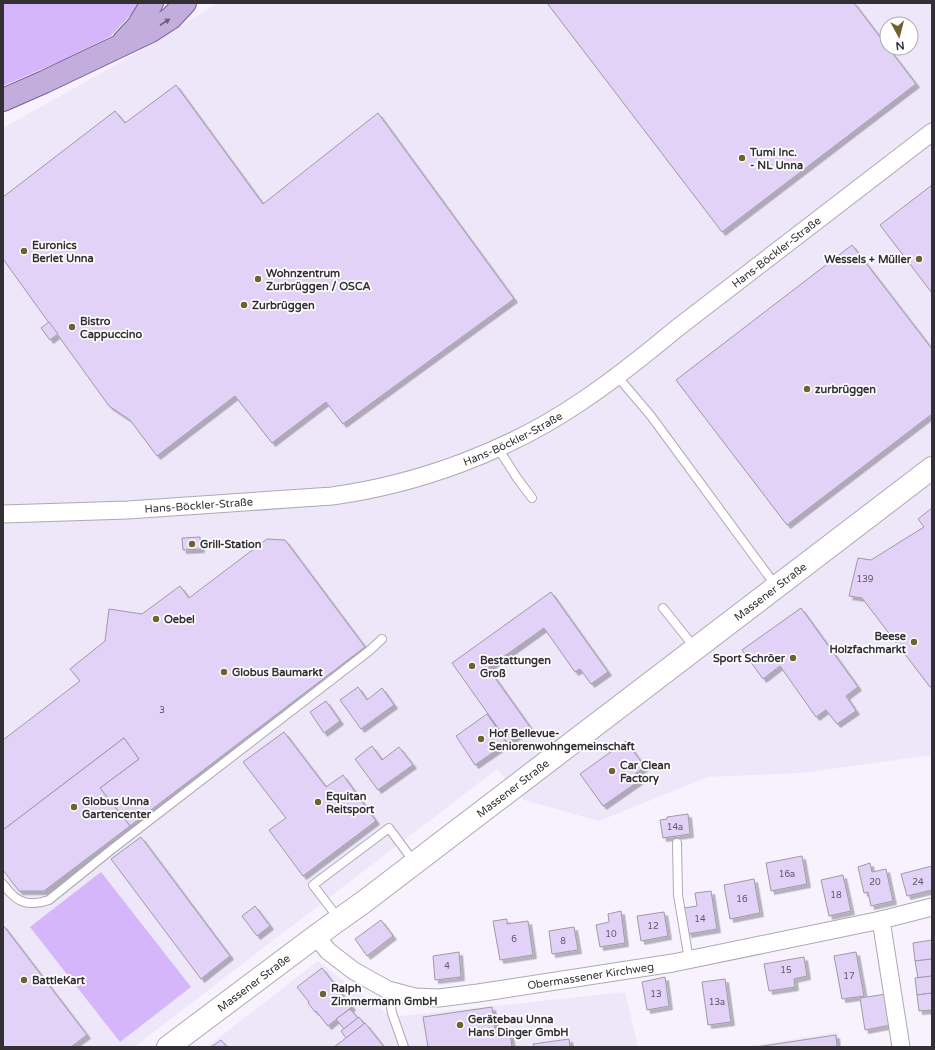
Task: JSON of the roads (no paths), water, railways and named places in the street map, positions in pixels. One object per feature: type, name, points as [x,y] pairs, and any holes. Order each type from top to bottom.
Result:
[{"type":"main road","points":[[118,47],[138,26],[152,3]]},
{"type":"main road","points":[[3,100],[151,31],[171,18],[185,3]]},
{"type":"main road","name":"Massener Straße","points":[[168,1047],[415,863],[932,468]]},
{"type":"street","name":"Hans-Böckler-Straße","points":[[3,514],[128,510],[332,496],[395,483],[436,472],[470,460],[546,424],[582,401],[617,376],[932,132]]},
{"type":"street","name":"Obermassener Kirchweg","points":[[316,936],[328,951],[354,971],[388,990],[415,998],[439,998],[689,960],[881,920],[932,907]]},
{"type":"street","points":[[881,920],[901,1047]]},
{"type":"lane","points":[[617,376],[651,416],[776,587]]},
{"type":"lane","points":[[498,448],[532,498]]},
{"type":"lane","points":[[663,608],[696,649]]},
{"type":"lane","points":[[3,884],[10,894],[18,900],[38,904],[49,900],[111,850],[382,640]]},
{"type":"lane","points":[[339,919],[313,885],[389,828],[415,863]]},
{"type":"lane","points":[[677,843],[678,895],[689,960]]},
{"type":"lane","points":[[388,990],[392,1013],[404,1047]]},
{"type":"place","name":"Tumi Inc. - NL Unna","points":[[742,158]]},
{"type":"place","name":"Euronics Berlet Unna","points":[[24,251]]},
{"type":"place","name":"Wessels + Müller","points":[[919,259]]},
{"type":"place","name":"Wohnzentrum Zurbrüggen / OSCA","points":[[258,279]]},
{"type":"place","name":"Zurbrüggen","points":[[244,305]]},
{"type":"place","name":"Bistro Cappuccino","points":[[72,327]]},
{"type":"place","name":"zurbrüggen","points":[[807,389]]},
{"type":"place","name":"Grill-Station","points":[[192,544]]},
{"type":"place","name":"Oebel","points":[[156,619]]},
{"type":"place","name":"Beese Holzfachmarkt","points":[[914,642]]},
{"type":"place","name":"Sport Schröer","points":[[793,658]]},
{"type":"place","name":"Bestattungen Groß","points":[[472,666]]},
{"type":"place","name":"Globus Baumarkt","points":[[224,672]]},
{"type":"place","name":"Hof Bellevue- Seniorenwohngemeinschaft","points":[[481,739]]},
{"type":"place","name":"Car Clean Factory","points":[[612,771]]},
{"type":"place","name":"Equitan Reitsport","points":[[318,802]]},
{"type":"place","name":"Globus Unna Gartencenter","points":[[74,807]]},
{"type":"place","name":"BattleKart","points":[[24,980]]},
{"type":"place","name":"Ralph Zimmermann GmbH","points":[[323,994]]},
{"type":"place","name":"Gerätebau Unna Hans Dinger GmbH","points":[[460,1025]]}]
